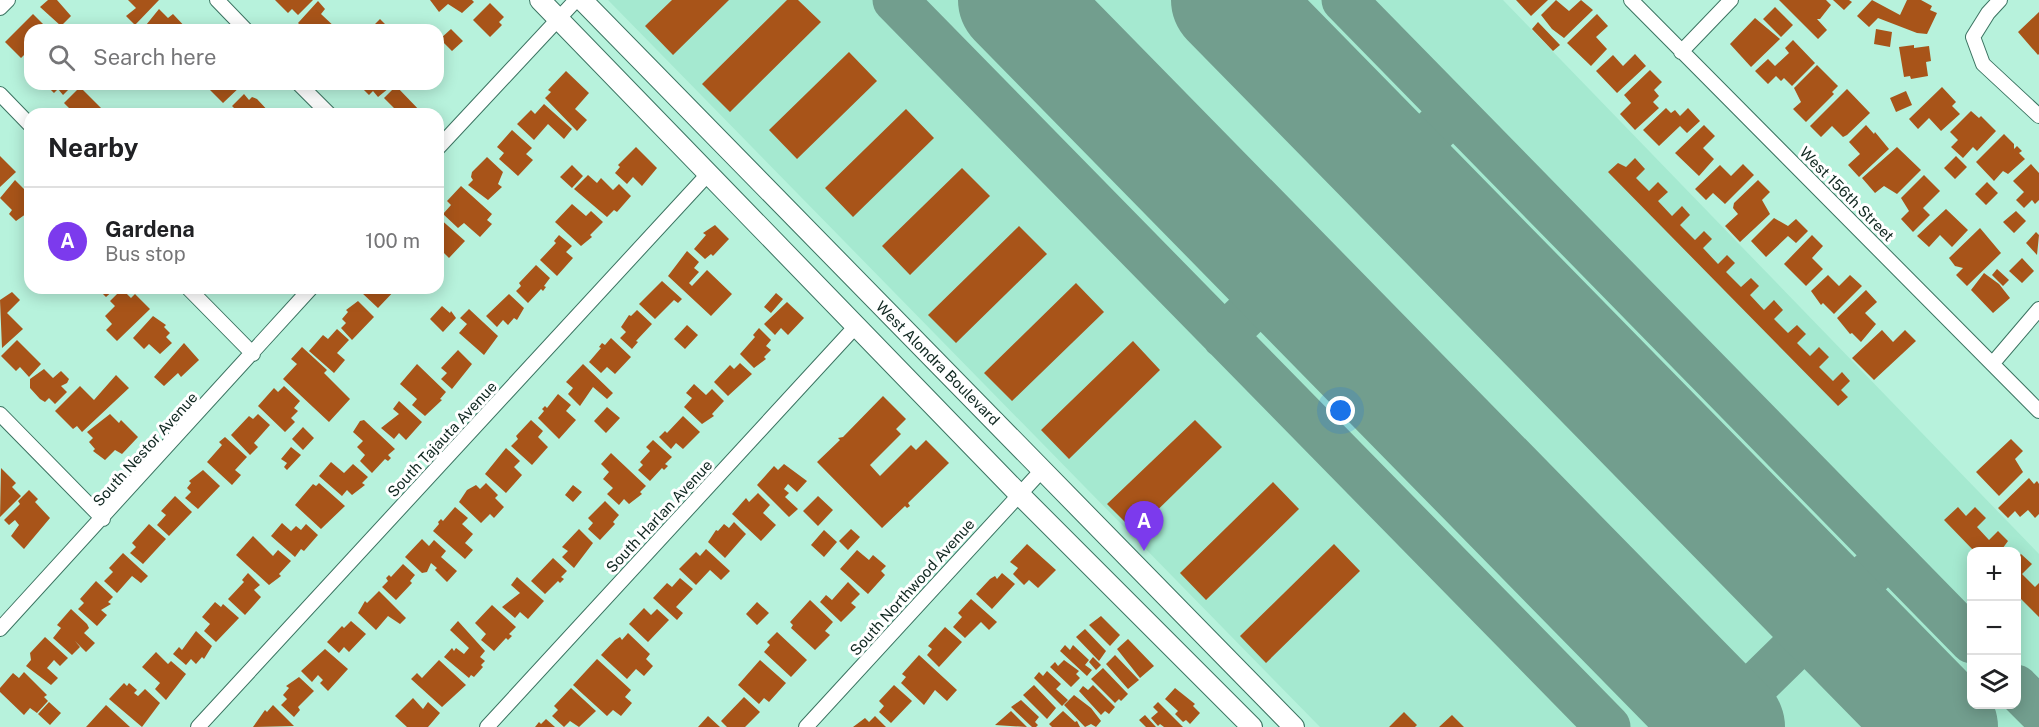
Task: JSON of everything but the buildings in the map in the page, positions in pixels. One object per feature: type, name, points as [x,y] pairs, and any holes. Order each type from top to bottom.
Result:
[{"type":"main road","points":[[540,0],[1018,493],[1252,727]]},
{"type":"main road","name":"West Alondra Boulevard","points":[[582,0],[1294,727]]},
{"type":"street","points":[[0,8],[8,0]]},
{"type":"street","points":[[217,0],[240,24]]},
{"type":"street","points":[[444,142],[576,0]]},
{"type":"street","name":"West 156th Street","points":[[1632,0],[2039,411]]},
{"type":"street","points":[[1681,52],[1731,0]]},
{"type":"street","points":[[2000,0],[1988,13],[1973,37],[1983,64],[2039,116]]},
{"type":"street","points":[[305,90],[323,108]]},
{"type":"street","points":[[0,94],[24,119]]},
{"type":"street","name":"South Tajauta Avenue","points":[[198,727],[709,173]]},
{"type":"street","points":[[194,294],[253,354]]},
{"type":"street","name":"South Nestor Avenue","points":[[0,629],[103,519],[306,294]]},
{"type":"street","points":[[1993,363],[2039,309]]},
{"type":"street","name":"South Harlan Avenue","points":[[487,727],[856,326]]},
{"type":"street","points":[[0,414],[103,519]]},
{"type":"street","name":"South Northwood Avenue","points":[[806,727],[1018,493],[1043,469]]},
{"type":"shaded area","points":[[608,0],[1503,0],[2039,554],[2039,727],[1320,727]]},
{"type":"taxiway","points":[[895,0],[1608,727]]},
{"type":"taxiway","points":[[1344,0],[1967,636]]},
{"type":"taxiway","points":[[1394,170],[1452,113]]},
{"type":"taxiway","points":[[1224,336],[1286,276]]},
{"type":"taxiway","points":[[1713,727],[1888,556]]},
{"type":"taxiway","points":[[2021,692],[2039,710]]},
{"type":"runway","points":[[1015,0],[1728,727]]},
{"type":"runway","points":[[1228,0],[1941,727]]},
{"type":"place","name":"Gardena","points":[[1144,551]]}]
